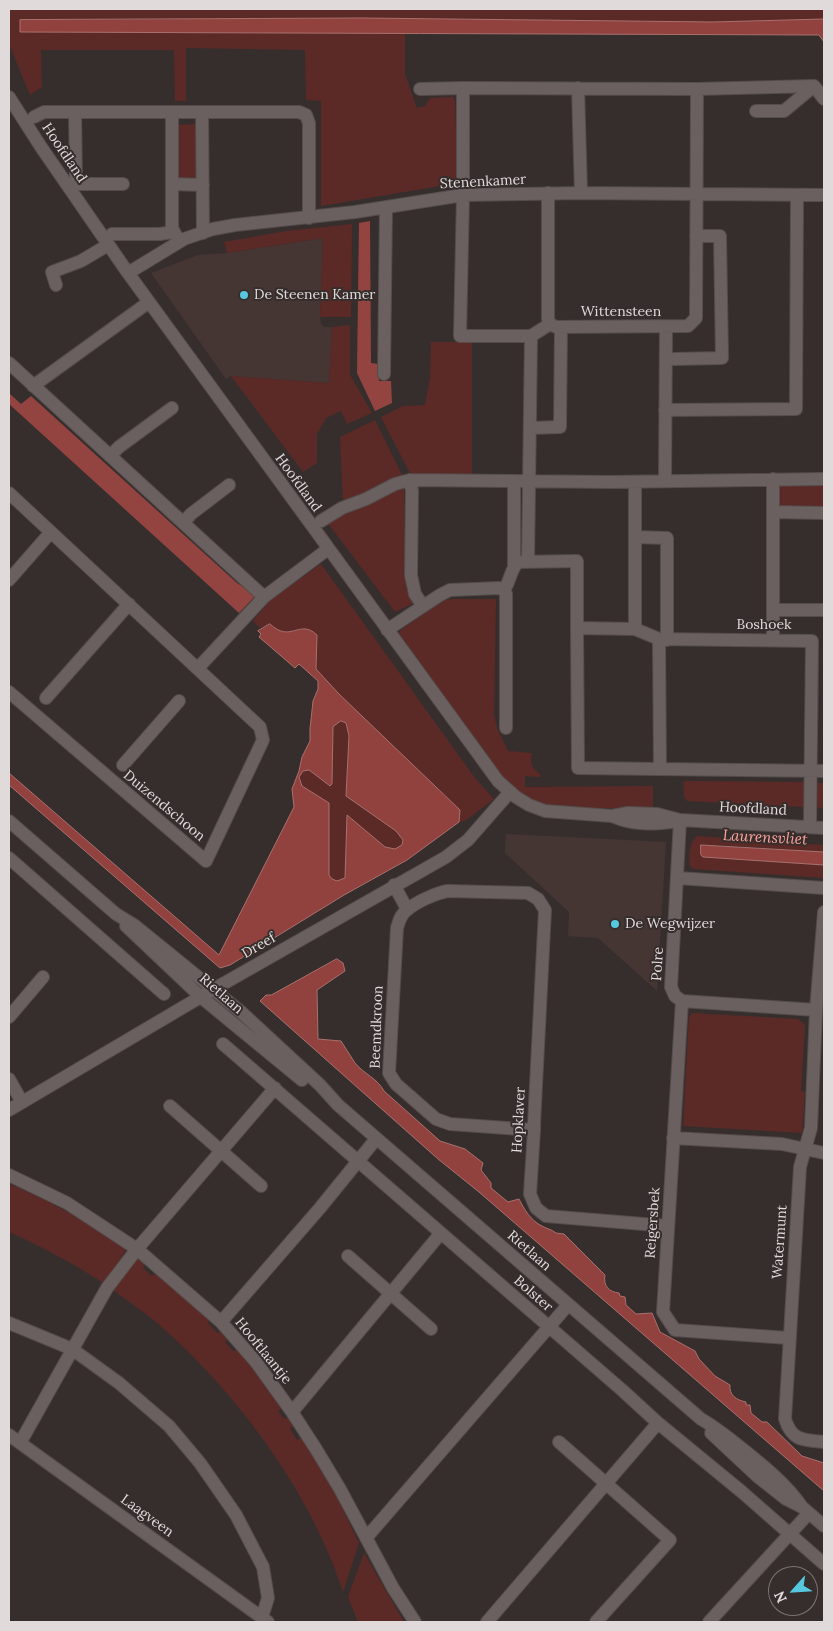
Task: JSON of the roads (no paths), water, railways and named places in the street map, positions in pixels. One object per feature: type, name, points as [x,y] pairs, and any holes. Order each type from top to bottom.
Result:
[{"type":"street","points":[[420,89],[578,88],[696,90],[814,86]]},
{"type":"street","points":[[814,86],[824,100]]},
{"type":"street","points":[[756,111],[784,111],[814,86]]},
{"type":"street","points":[[463,88],[460,336],[531,336],[555,326]]},
{"type":"street","points":[[578,88],[581,193]]},
{"type":"street","name":"Wittensteen","points":[[555,326],[688,326],[696,318],[696,90]]},
{"type":"street","name":"Hoofdland","points":[[9,97],[41,147],[110,239],[128,273],[148,302],[498,782],[529,805],[545,811],[612,816],[628,813],[657,814],[680,820],[824,828]]},
{"type":"street","points":[[39,115],[75,112],[299,112],[306,115],[309,122],[309,218]]},
{"type":"street","name":"Hoofdland","points":[[75,112],[77,183],[123,184]]},
{"type":"street","points":[[56,285],[52,272],[81,261],[110,239],[160,234],[176,236],[172,184],[172,112]]},
{"type":"street","points":[[202,112],[203,233]]},
{"type":"street","points":[[172,184],[203,185]]},
{"type":"street","points":[[530,428],[560,427],[555,326],[548,319],[548,193]]},
{"type":"street","name":"Stenenkamer","points":[[128,273],[176,236],[203,233],[235,225],[309,218],[463,195],[548,193],[824,195]]},
{"type":"street","points":[[665,410],[796,409],[797,195]]},
{"type":"street","points":[[384,374],[386,207]]},
{"type":"street","points":[[674,359],[722,358],[720,236],[696,236]]},
{"type":"street","points":[[33,386],[148,302]]},
{"type":"street","points":[[665,481],[666,327]]},
{"type":"street","points":[[528,561],[531,336]]},
{"type":"street","points":[[9,364],[264,597]]},
{"type":"street","points":[[110,456],[119,447],[172,408]]},
{"type":"street","points":[[773,479],[773,640]]},
{"type":"street","points":[[321,521],[342,508],[366,499],[395,484],[410,480],[635,482],[824,479]]},
{"type":"street","points":[[410,480],[412,492],[411,575],[416,594],[423,606]]},
{"type":"street","points":[[504,590],[509,583],[514,565],[514,481]]},
{"type":"street","points":[[634,629],[635,482]]},
{"type":"street","points":[[183,523],[191,514],[229,486]]},
{"type":"street","points":[[9,493],[198,668],[264,597],[328,549]]},
{"type":"street","points":[[773,512],[824,513]]},
{"type":"street","points":[[9,580],[51,532]]},
{"type":"street","points":[[635,537],[667,538],[660,769]]},
{"type":"street","points":[[514,565],[518,562],[528,561],[577,561],[578,768],[818,771]]},
{"type":"street","points":[[387,630],[450,590],[499,588],[504,590]]},
{"type":"street","points":[[504,590],[506,594],[506,728]]},
{"type":"street","points":[[46,698],[129,604]]},
{"type":"street","points":[[773,610],[824,610]]},
{"type":"street","points":[[577,628],[634,629],[663,639]]},
{"type":"street","name":"Boshoek","points":[[663,639],[812,640],[818,730],[818,771],[810,827]]},
{"type":"street","name":"Duizendschoon","points":[[9,692],[206,861],[263,740],[260,727],[198,668]]},
{"type":"street","points":[[123,765],[179,701]]},
{"type":"street","name":"Dreef","points":[[9,1110],[214,989],[430,866],[458,848],[481,826],[510,792]]},
{"type":"street","name":"Polre","points":[[680,820],[671,987],[675,996],[682,1001]]},
{"type":"street","name":"Rietlaan","points":[[9,821],[116,914],[130,931],[201,997],[315,1091],[338,1106]]},
{"type":"street","points":[[12,861],[164,994]]},
{"type":"street","points":[[678,878],[824,888]]},
{"type":"street","points":[[394,885],[407,910]]},
{"type":"street","name":"Hopklaver","points":[[407,910],[438,893],[448,891],[528,893],[538,899],[545,910],[530,1194],[536,1208],[546,1216],[668,1226]]},
{"type":"street","name":"Beemdkroon","points":[[407,910],[400,918],[397,928],[389,1073],[396,1084],[436,1119],[450,1124],[534,1130]]},
{"type":"street","name":"Watermunt","points":[[824,912],[816,1010],[811,1128],[800,1167],[784,1419],[788,1429],[796,1437],[804,1441],[824,1442]]},
{"type":"street","name":"Rietlaan","points":[[116,914],[134,925],[214,989],[320,1086],[338,1106],[701,1419],[710,1432],[757,1476],[786,1499],[806,1510],[824,1526]]},
{"type":"street","points":[[9,1017],[43,976]]},
{"type":"street","points":[[682,1001],[816,1010]]},
{"type":"street","name":"Reigersbek","points":[[682,1001],[662,1312],[675,1330],[788,1338]]},
{"type":"street","name":"Bolster","points":[[224,1044],[658,1423],[742,1492],[824,1564]]},
{"type":"street","points":[[9,1079],[22,1102]]},
{"type":"street","points":[[20,1443],[107,1288],[137,1249],[275,1088]]},
{"type":"street","points":[[170,1106],[261,1186]]},
{"type":"street","points":[[673,1138],[782,1144],[824,1152]]},
{"type":"street","points":[[221,1322],[376,1139]]},
{"type":"street","name":"Hooftlaantje","points":[[9,1175],[67,1203],[137,1249],[221,1322],[256,1362],[292,1412],[340,1489],[393,1588],[415,1622]]},
{"type":"street","points":[[292,1412],[441,1233]]},
{"type":"street","points":[[348,1256],[431,1328]]},
{"type":"street","points":[[366,1538],[568,1305]]},
{"type":"street","points":[[9,1323],[72,1349],[119,1383],[169,1426],[200,1463],[236,1515],[263,1567],[268,1598],[265,1620]]},
{"type":"street","points":[[487,1622],[658,1423]]},
{"type":"street","name":"Laagveen","points":[[9,1434],[265,1620]]},
{"type":"street","points":[[559,1442],[670,1540],[596,1622]]},
{"type":"street","points":[[709,1622],[789,1534],[806,1510]]},
{"type":"place","name":"De Steenen Kamer","points":[[244,295]]},
{"type":"place","name":"De Wegwijzer","points":[[615,924]]},
{"type":"water label","name":"Laurensvliet","points":[[765,838]]}]
